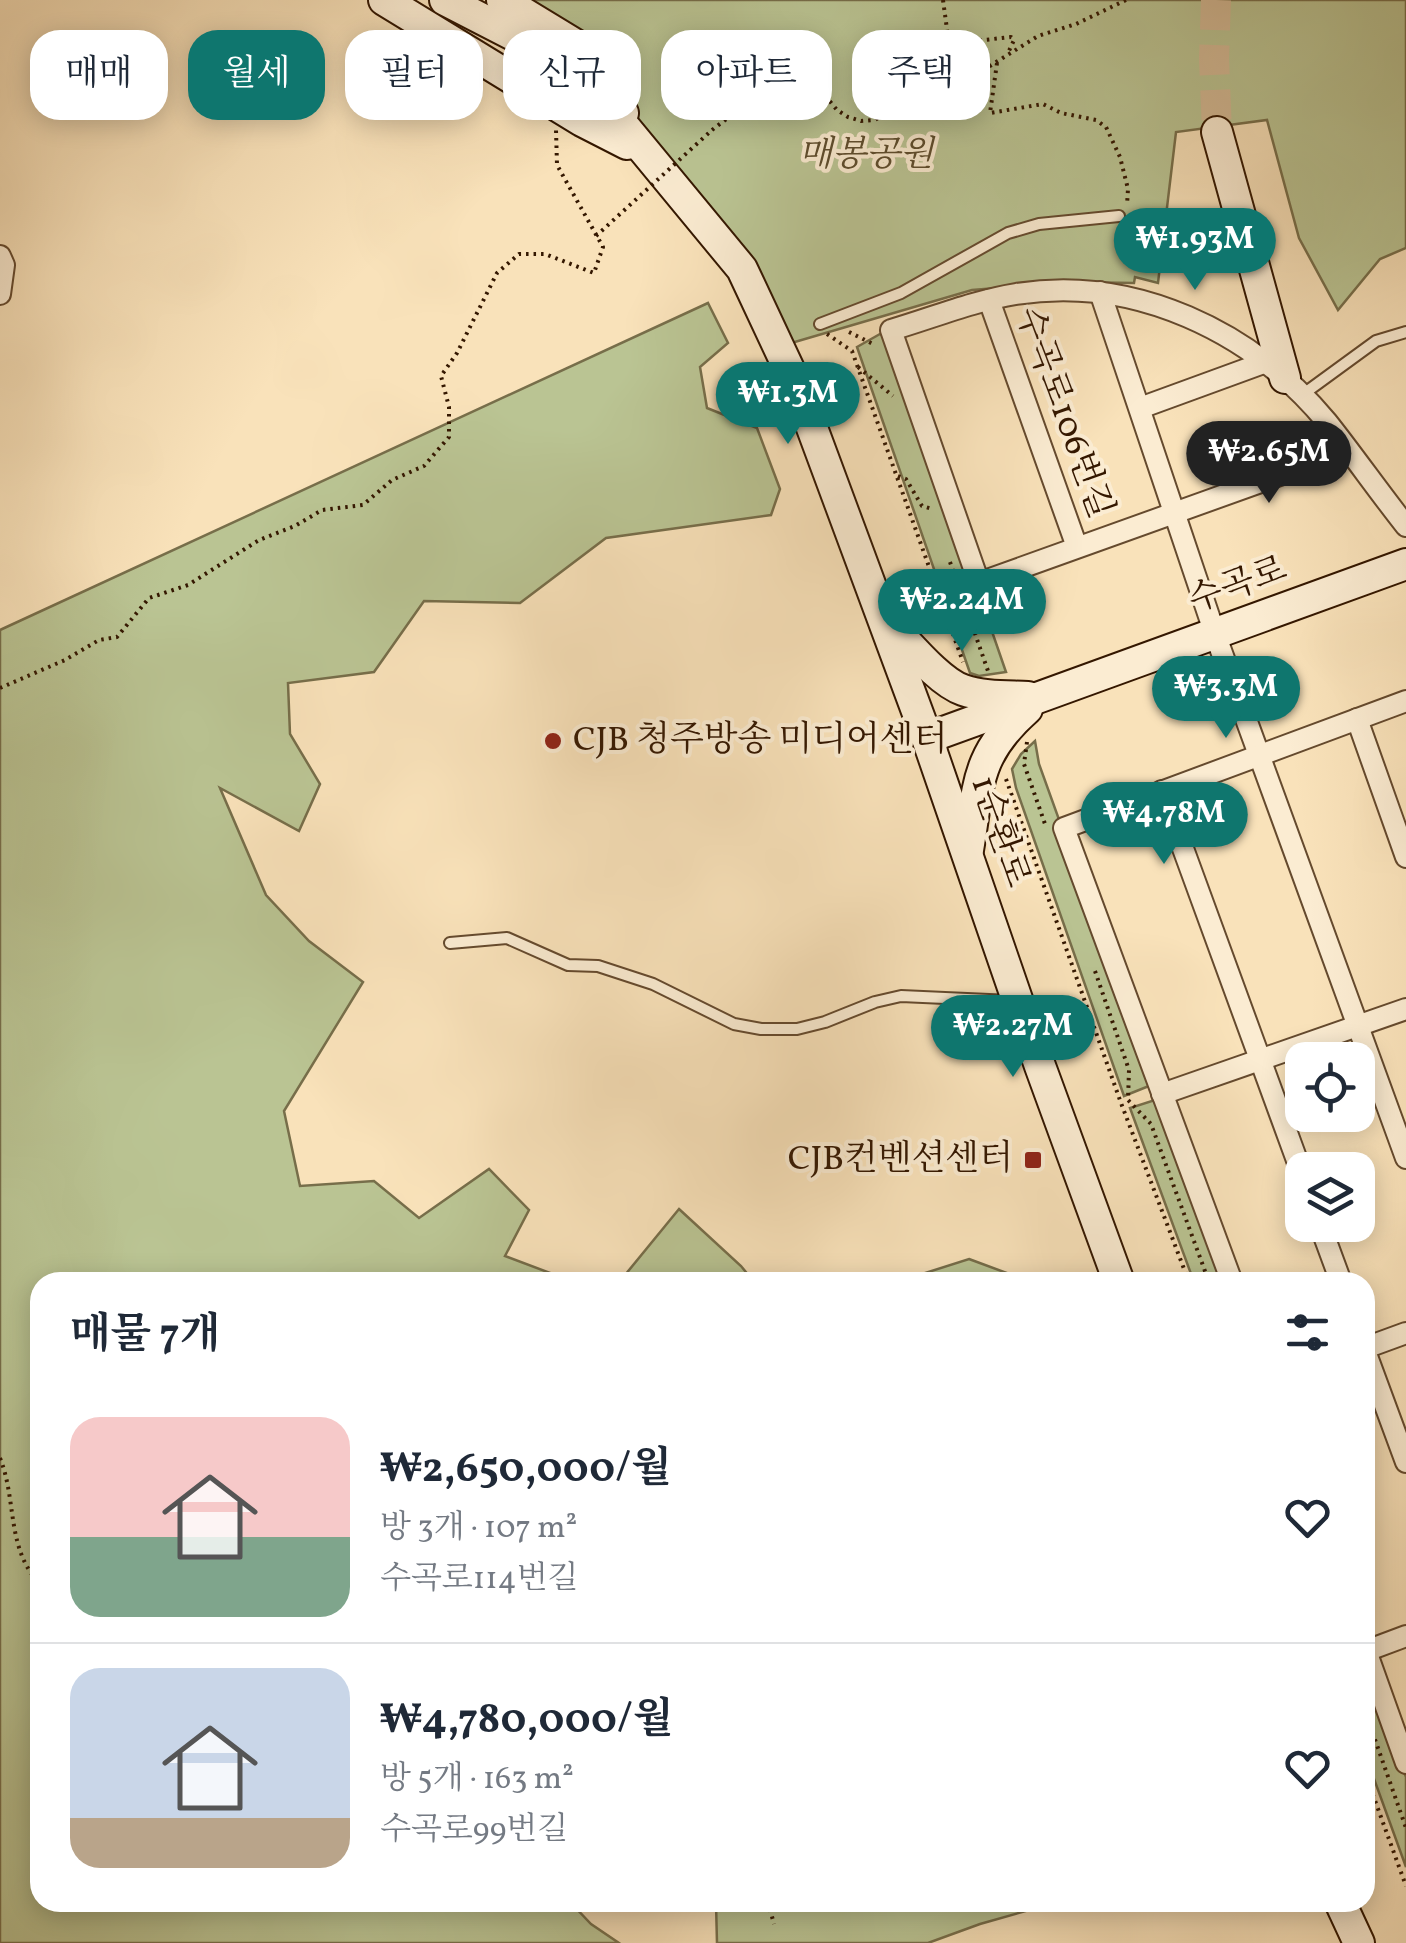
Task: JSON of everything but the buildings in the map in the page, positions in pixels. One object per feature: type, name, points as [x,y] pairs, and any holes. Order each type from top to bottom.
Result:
[{"type":"main road","name":"1순환로","points":[[384,0],[503,73]]},
{"type":"main road","name":"1순환로","points":[[445,0],[527,42],[618,120],[742,269],[795,382],[927,738],[1116,1272]]},
{"type":"main road","points":[[502,0],[586,51],[648,154]]},
{"type":"main road","name":"1순환로","points":[[583,120],[648,154]]},
{"type":"main road","points":[[1217,132],[1284,378]]},
{"type":"main road","name":"수곡로","points":[[927,738],[1406,564]]},
{"type":"main road","points":[[882,618],[961,690],[992,696],[1041,697]]},
{"type":"main road","points":[[967,856],[987,756],[1003,730],[1041,697]]},
{"type":"main road","points":[[1345,1912],[1359,1943]]},
{"type":"street","points":[[0,256],[4,265],[0,294]]},
{"type":"street","name":"수곡로106번길","points":[[883,337],[989,300],[1039,292],[1100,292],[1170,309],[1220,333],[1284,378],[1326,422],[1406,526]]},
{"type":"street","points":[[1100,292],[1215,634],[1406,1158]]},
{"type":"street","name":"수곡로106번길","points":[[989,300],[1077,548]]},
{"type":"street","points":[[883,337],[979,583],[1347,450]]},
{"type":"street","points":[[1140,408],[1284,378]]},
{"type":"street","points":[[1228,1272],[1064,828],[1406,701]]},
{"type":"street","points":[[1358,719],[1406,856]]},
{"type":"street","points":[[1162,792],[1294,1152]]},
{"type":"street","points":[[1162,1094],[1406,1008]]},
{"type":"street","points":[[1326,1242],[1337,1272]]},
{"type":"street","points":[[1375,1346],[1406,1333]]},
{"type":"street","points":[[1375,1377],[1406,1462]]},
{"type":"street","points":[[1375,1647],[1406,1636]]},
{"type":"street","points":[[1375,1675],[1406,1763]]},
{"type":"lane","points":[[822,327],[901,293],[1008,233],[1039,224],[1119,216]]},
{"type":"lane","points":[[1284,378],[1406,332]]},
{"type":"lane","points":[[450,943],[508,938],[568,965],[598,966],[653,984],[734,1024],[762,1029],[798,1029],[901,996],[1017,1000]]},
{"type":"path","points":[[942,0],[950,44],[1011,37],[1014,40],[994,70],[990,113],[1043,104],[1061,113],[1096,120],[1106,128],[1120,157],[1128,190],[1129,200],[1119,216]]},
{"type":"path","points":[[596,236],[733,114],[752,117],[799,91],[811,89],[823,93],[848,117],[875,120],[890,110],[938,94],[951,82],[977,74],[1038,36],[1076,24],[1126,0]]},
{"type":"path","points":[[0,688],[64,660],[98,640],[116,637],[149,598],[188,585],[259,540],[322,510],[362,506],[392,480],[424,466],[448,437],[450,407],[441,376],[458,354],[497,273],[520,254],[545,254],[594,273],[603,247],[556,165],[558,120]]},
{"type":"path","points":[[822,327],[852,351],[964,667]]},
{"type":"path","points":[[848,332],[883,337]]},
{"type":"path","points":[[858,367],[893,396]]},
{"type":"path","points":[[898,476],[906,479],[922,506],[932,508]]},
{"type":"path","points":[[1024,764],[1028,733]]},
{"type":"path","points":[[1004,774],[1120,1103],[1185,1272]]},
{"type":"path","points":[[1129,1070],[1128,1100],[1151,1124],[1205,1272]]},
{"type":"path","points":[[0,1458],[9,1482],[12,1522],[30,1573]]},
{"type":"path","points":[[1375,1740],[1406,1828]]},
{"type":"path","points":[[1375,1801],[1406,1886]]},
{"type":"path","points":[[771,1912],[774,1924]]},
{"type":"green space","name":"매봉공원","points":[[536,0],[1406,0],[1406,248],[1380,259],[1338,310],[1299,238],[1267,120],[1176,132],[1158,283],[1135,277],[1134,283],[1069,282],[972,290],[788,344],[718,217],[631,120],[641,120],[641,30],[529,27]]},
{"type":"green space","points":[[708,303],[728,343],[700,367],[707,408],[757,428],[780,489],[771,515],[606,538],[520,603],[424,601],[374,672],[288,683],[290,734],[320,784],[299,831],[220,788],[266,895],[309,941],[363,982],[284,1111],[300,1186],[374,1181],[419,1218],[489,1169],[529,1210],[505,1256],[547,1272],[30,1272],[30,1912],[580,1912],[619,1943],[0,1943],[0,630]]},
{"type":"green space","points":[[880,334],[890,336],[1006,672],[979,676],[970,673],[857,347]]},
{"type":"green space","points":[[1035,741],[1039,764],[1154,1084],[1124,1096],[1016,788],[1012,769]]},
{"type":"green space","points":[[1158,1099],[1221,1272],[1190,1272],[1130,1108]]},
{"type":"green space","points":[[679,1209],[746,1272],[627,1272]]},
{"type":"green space","points":[[969,1259],[1004,1272],[928,1272]]},
{"type":"green space","points":[[1375,1691],[1406,1777],[1406,1867],[1375,1782]]},
{"type":"green space","points":[[716,1912],[1022,1912],[928,1943],[717,1943]]},
{"type":"tunnel","points":[[1216,0],[1217,132]]},
{"type":"place","name":"CJB 청주방송 미디어센터","points":[[553,741]]},
{"type":"place","name":"CJB컨벤션센터","points":[[1033,1160]]}]
